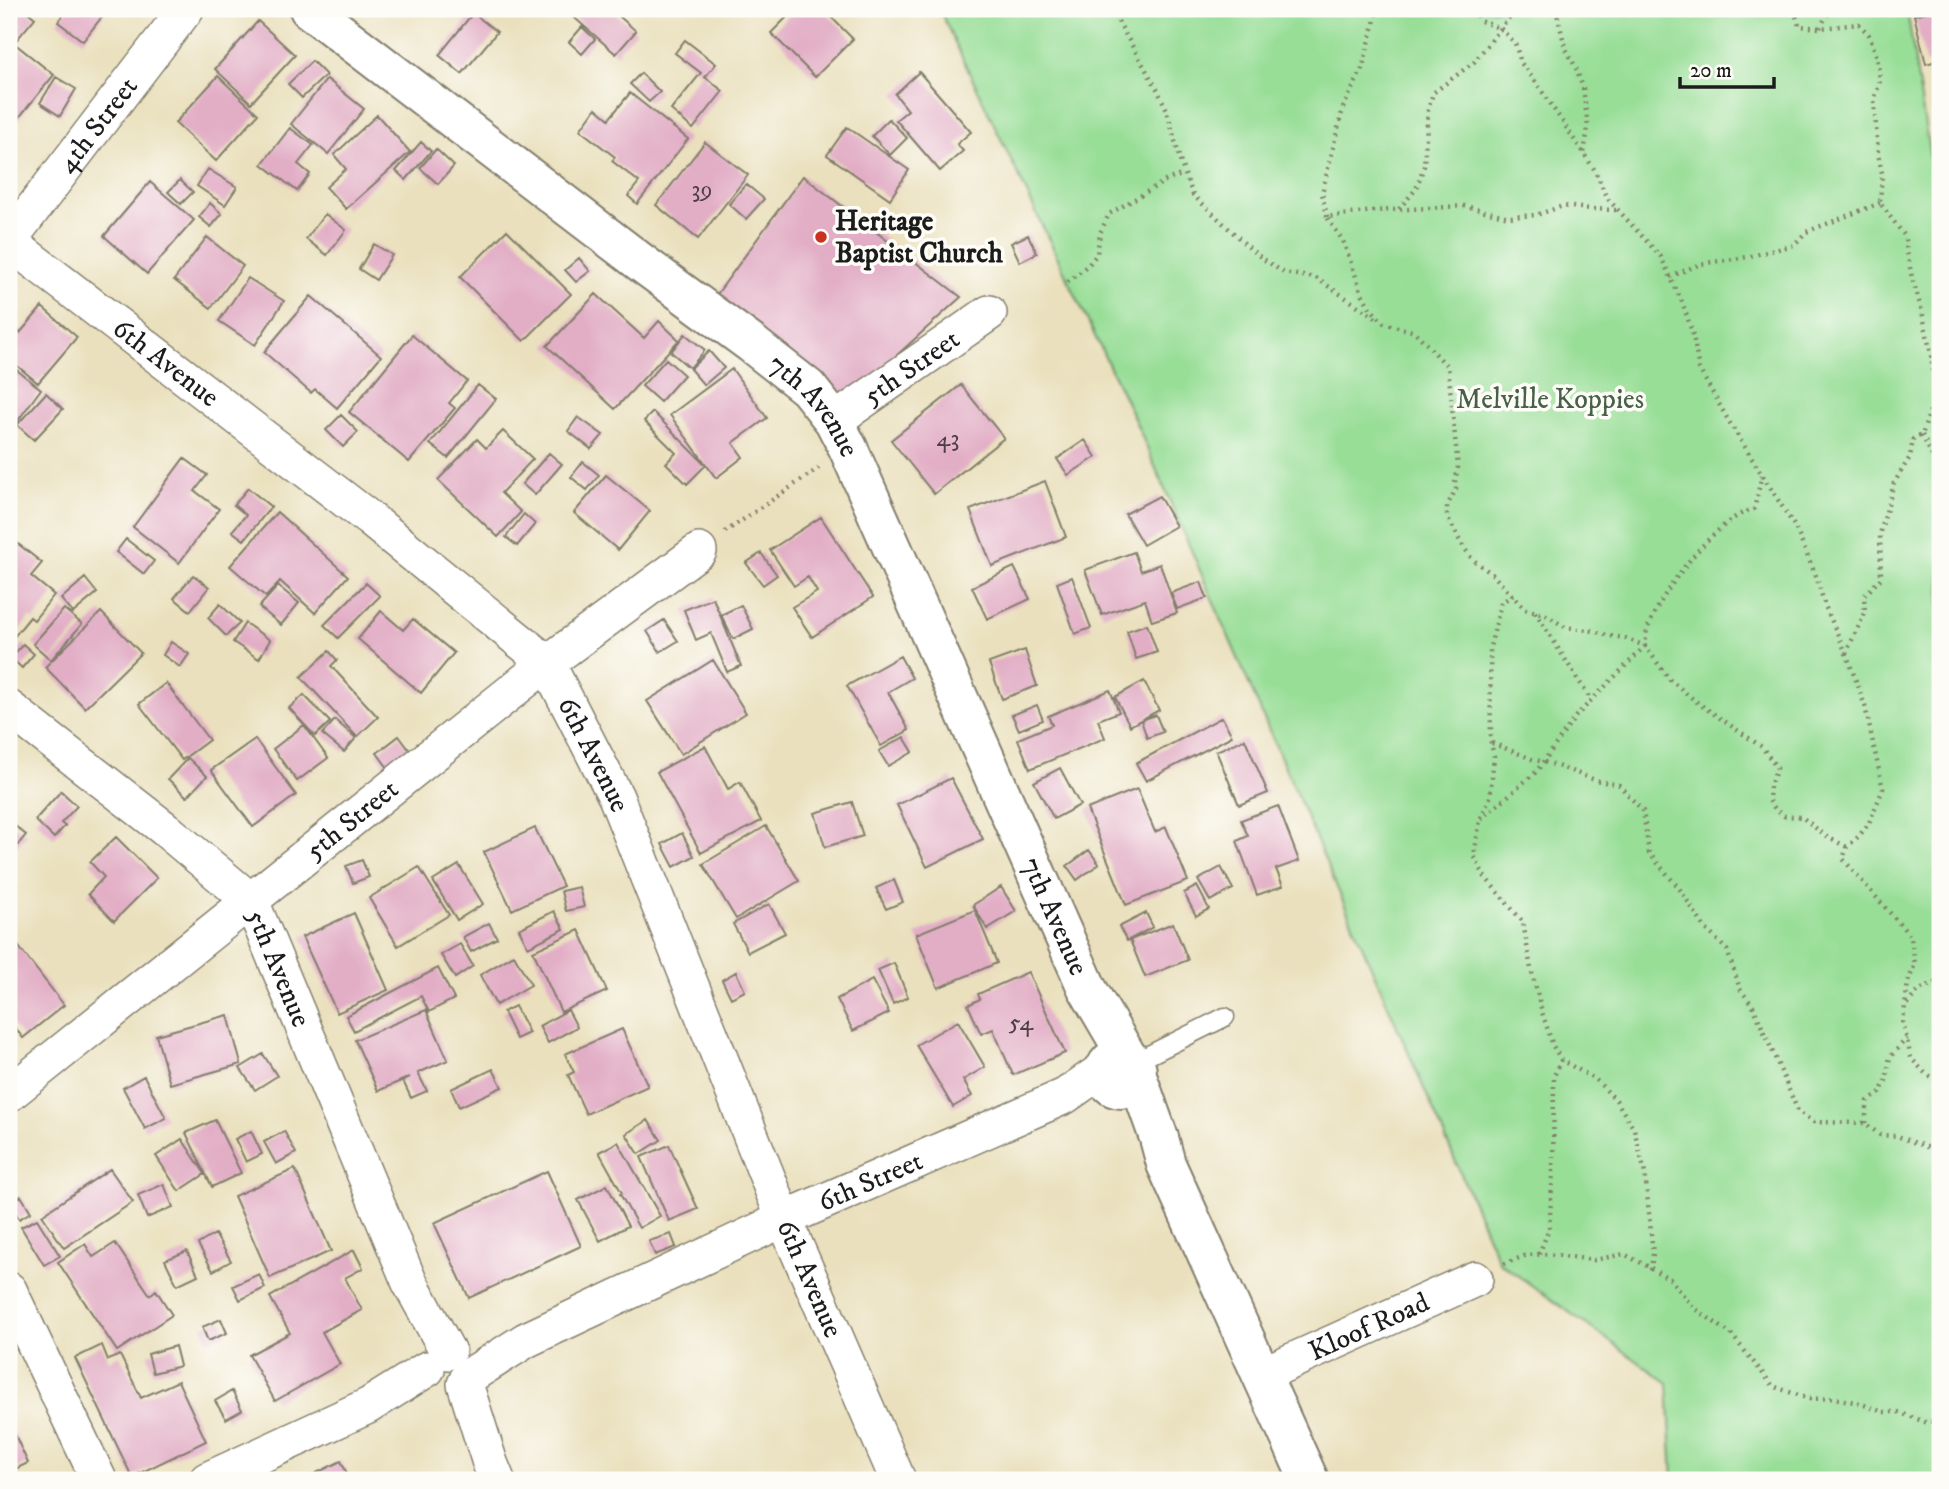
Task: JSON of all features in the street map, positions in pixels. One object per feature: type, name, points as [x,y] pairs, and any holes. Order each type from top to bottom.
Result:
[{"type":"street","name":"4th Street","points":[[9,241],[186,9]]},
{"type":"street","name":"7th Avenue","points":[[309,9],[752,344],[808,388],[822,404],[841,435],[1087,988],[1121,1072],[1167,1164],[1309,1480]]},
{"type":"street","name":"6th Avenue","points":[[9,241],[370,519],[547,663],[616,797],[784,1219],[898,1480]]},
{"type":"street","name":"5th Street","points":[[841,435],[989,313]]},
{"type":"street","name":"5th Street","points":[[9,1094],[547,663],[699,551]]},
{"type":"street","name":"5th Avenue","points":[[9,708],[165,828],[251,901],[408,1281],[493,1472]]},
{"type":"street","name":"6th Street","points":[[207,1480],[368,1406],[526,1340],[784,1219],[1121,1072]]},
{"type":"street","name":"Kloof Road","points":[[1263,1374],[1475,1279]]},
{"type":"street","points":[[9,1290],[99,1480]]},
{"type":"lane","points":[[1121,1072],[1225,1017]]},
{"type":"path","points":[[1111,9],[1167,110],[1184,174],[1193,195],[1256,254],[1284,273],[1316,278],[1384,323],[1415,332],[1448,367],[1458,467],[1456,489],[1447,506],[1447,516],[1472,559],[1492,574],[1525,609],[1546,615],[1565,627],[1625,638],[1645,646],[1670,680],[1698,704],[1762,747],[1777,768],[1770,786],[1769,800],[1775,809],[1784,816],[1802,817],[1827,837],[1847,847]]},
{"type":"path","points":[[1376,9],[1362,69],[1343,108],[1322,193],[1327,216],[1343,241],[1362,293],[1370,309],[1384,323]]},
{"type":"path","points":[[1474,9],[1481,21],[1501,29],[1515,43],[1521,64],[1594,169],[1608,199],[1661,257],[1684,304],[1699,369],[1795,527],[1866,706],[1883,789],[1869,823],[1847,847],[1843,859],[1911,937],[1915,964],[1908,982],[1903,1022],[1911,1058],[1926,1074],[1940,1081]]},
{"type":"path","points":[[1399,209],[1416,189],[1424,166],[1428,110],[1433,93],[1474,61],[1516,9]]},
{"type":"path","points":[[1556,9],[1565,47],[1583,88],[1588,127],[1584,154]]},
{"type":"path","points":[[1794,9],[1799,26],[1859,24],[1869,35],[1877,57],[1880,81],[1874,100],[1882,173],[1880,203],[1904,235],[1931,354],[1935,396],[1922,435],[1940,472]]},
{"type":"path","points":[[1820,27],[1830,9]]},
{"type":"path","points":[[1068,282],[1097,254],[1100,233],[1110,214],[1167,180],[1184,174]]},
{"type":"path","points":[[1670,278],[1700,264],[1747,257],[1794,245],[1806,232],[1880,203]]},
{"type":"path","points":[[1327,216],[1465,206],[1509,217],[1536,215],[1563,205],[1616,210]]},
{"type":"path","points":[[699,551],[841,435]]},
{"type":"path","points":[[1846,653],[1865,613],[1864,596],[1881,578],[1880,534],[1894,483],[1910,457],[1913,439],[1922,435]]},
{"type":"path","points":[[1480,820],[1536,772],[1576,716],[1645,646],[1647,631],[1664,595],[1717,530],[1742,511],[1754,509],[1762,475]]},
{"type":"path","points":[[1513,595],[1501,603],[1490,647],[1491,743],[1494,756],[1490,797],[1480,820],[1474,856],[1485,877],[1522,922],[1542,1012],[1553,1046],[1561,1060],[1595,1079],[1616,1101],[1634,1129],[1644,1173],[1653,1254],[1651,1268]]},
{"type":"path","points":[[1535,612],[1591,700]]},
{"type":"path","points":[[1491,743],[1595,780],[1619,785],[1643,811],[1649,853],[1679,888],[1705,928],[1727,950],[1741,989],[1753,1006],[1798,1111],[1813,1122],[1865,1123],[1880,1135],[1897,1136],[1940,1152]]},
{"type":"path","points":[[1906,1006],[1919,990],[1940,981]]},
{"type":"path","points":[[1865,1123],[1868,1101],[1880,1093],[1886,1080],[1889,1056],[1907,1038]]},
{"type":"path","points":[[1539,1254],[1549,1229],[1553,1171],[1554,1076],[1561,1060]]},
{"type":"path","points":[[1475,1279],[1527,1255],[1594,1260],[1625,1254],[1670,1279],[1693,1307],[1731,1334],[1773,1386],[1809,1399],[1834,1398],[1859,1403],[1883,1412],[1898,1412],[1928,1423],[1940,1418]]},
{"type":"green space","name":"Melville Koppies","points":[[939,9],[1907,9],[1940,223],[1940,1480],[1673,1480],[1668,1383],[1499,1262],[1134,418]]},
{"type":"building","points":[[9,9],[24,9],[35,18],[14,43],[54,75],[9,130]]},
{"type":"building","points":[[68,9],[108,9],[83,41],[58,22]]},
{"type":"building","points":[[573,9],[611,9],[636,31],[616,54],[569,13]]},
{"type":"building","points":[[795,9],[823,9],[853,39],[815,77],[771,33]]},
{"type":"building","points":[[1940,9],[1940,60],[1926,64],[1914,15]]},
{"type":"building","points":[[473,13],[497,32],[462,74],[439,55]]},
{"type":"building","points":[[258,21],[295,55],[251,103],[215,69]]},
{"type":"building","points":[[582,27],[595,39],[582,54],[569,42]]},
{"type":"building","points":[[685,40],[716,64],[705,77],[723,91],[693,129],[671,110],[701,73],[675,53]]},
{"type":"building","points":[[312,61],[326,75],[302,98],[288,84]]},
{"type":"building","points":[[919,72],[971,132],[957,144],[963,151],[940,171],[896,120],[908,110],[895,94]]},
{"type":"building","points":[[641,73],[660,92],[649,102],[630,84]]},
{"type":"building","points":[[218,76],[258,114],[216,161],[175,123]]},
{"type":"building","points":[[56,77],[76,89],[60,116],[40,103]]},
{"type":"building","points":[[327,79],[364,109],[328,154],[291,124]]},
{"type":"building","points":[[630,93],[688,139],[637,204],[628,196],[639,182],[612,161],[615,157],[580,130],[596,108],[609,119]]},
{"type":"building","points":[[377,115],[410,152],[346,209],[326,187],[346,169],[334,155]]},
{"type":"building","points":[[889,119],[907,138],[890,155],[872,136]]},
{"type":"building","points":[[847,127],[909,170],[890,199],[827,155]]},
{"type":"building","points":[[290,128],[313,145],[298,164],[310,174],[297,191],[262,164]]},
{"type":"building","points":[[421,142],[431,151],[406,180],[396,171]]},
{"type":"building","points":[[705,142],[748,175],[698,239],[656,205]]},
{"type":"building","points":[[436,149],[454,166],[438,184],[420,168]]},
{"type":"building","points":[[208,169],[237,187],[225,205],[197,186]]},
{"type":"building","name":"Heritage Baptist Church","points":[[803,176],[961,297],[842,405],[712,301]]},
{"type":"building","points":[[180,180],[193,192],[181,204],[168,192]]},
{"type":"building","points":[[150,182],[194,220],[147,274],[104,236]]},
{"type":"building","points":[[746,184],[764,199],[746,219],[729,204]]},
{"type":"building","points":[[210,203],[222,214],[211,227],[199,217]]},
{"type":"building","points":[[325,214],[346,230],[327,255],[306,239]]},
{"type":"building","points":[[507,230],[571,294],[524,341],[460,277]]},
{"type":"building","points":[[1028,235],[1037,253],[1020,262],[1011,243]]},
{"type":"building","points":[[207,237],[243,266],[211,308],[174,280]]},
{"type":"building","points":[[374,244],[392,255],[376,280],[359,269]]},
{"type":"building","points":[[579,258],[590,271],[576,282],[565,270]]},
{"type":"building","points":[[248,278],[284,301],[255,345],[219,321]]},
{"type":"building","points":[[596,294],[644,338],[659,321],[679,340],[615,409],[547,346]]},
{"type":"building","points":[[311,296],[381,356],[337,408],[315,389],[311,393],[264,352]]},
{"type":"building","points":[[42,307],[77,337],[38,383],[9,359],[9,323],[20,333]]},
{"type":"building","points":[[685,334],[705,350],[690,368],[671,352]]},
{"type":"building","points":[[412,335],[467,381],[449,403],[455,408],[409,462],[349,412]]},
{"type":"building","points":[[709,351],[724,368],[704,385],[690,369]]},
{"type":"building","points":[[666,359],[684,375],[660,402],[642,386]]},
{"type":"building","points":[[9,364],[41,389],[11,430],[9,428]]},
{"type":"building","points":[[732,369],[767,418],[733,443],[743,457],[716,478],[670,415]]},
{"type":"building","points":[[478,385],[496,399],[448,458],[430,444]]},
{"type":"building","points":[[961,385],[1004,438],[934,494],[891,440]]},
{"type":"building","points":[[46,393],[63,409],[34,440],[17,425]]},
{"type":"building","points":[[653,412],[706,465],[687,484],[666,463],[676,453],[644,421]]},
{"type":"building","points":[[341,415],[358,432],[343,447],[326,430]]},
{"type":"building","points":[[578,417],[603,435],[591,449],[568,431]]},
{"type":"building","points":[[503,431],[533,459],[501,493],[521,512],[498,537],[438,480],[477,439],[486,448]]},
{"type":"building","points":[[1085,440],[1096,457],[1068,475],[1057,459]]},
{"type":"building","points":[[549,453],[562,464],[535,495],[522,484]]},
{"type":"building","points":[[184,458],[207,475],[195,491],[219,509],[179,563],[133,527]]},
{"type":"building","points":[[583,462],[599,475],[587,490],[571,477]]},
{"type":"building","points":[[606,475],[650,511],[618,550],[574,513]]},
{"type":"building","points":[[1045,481],[1066,537],[992,566],[970,510]]},
{"type":"building","points":[[248,488],[271,507],[244,540],[232,531],[246,515],[234,505]]},
{"type":"building","points":[[1159,496],[1176,526],[1143,545],[1125,514]]},
{"type":"building","points":[[277,512],[348,576],[315,613],[280,581],[266,597],[230,566]]},
{"type":"building","points":[[524,514],[535,524],[517,546],[506,537]]},
{"type":"building","points":[[821,517],[873,597],[812,637],[792,607],[817,592],[808,577],[794,586],[770,550]]},
{"type":"building","points":[[12,539],[42,563],[31,576],[54,595],[34,620],[30,617],[9,643],[9,543]]},
{"type":"building","points":[[126,539],[154,561],[144,574],[116,552]]},
{"type":"building","points":[[1134,552],[1141,571],[1160,564],[1177,613],[1152,621],[1145,600],[1102,615],[1085,570]]},
{"type":"building","points":[[761,553],[777,575],[763,585],[746,563]]},
{"type":"building","points":[[1014,567],[1030,599],[987,619],[972,587]]},
{"type":"building","points":[[193,575],[209,587],[190,611],[174,598]]},
{"type":"building","points":[[1072,577],[1091,628],[1075,634],[1057,583]]},
{"type":"building","points":[[85,578],[97,593],[73,613],[61,599]]},
{"type":"building","points":[[1201,582],[1207,598],[1177,609],[1171,593]]},
{"type":"building","points":[[366,583],[380,596],[338,638],[324,625]]},
{"type":"building","points":[[278,586],[299,603],[281,625],[259,607]]},
{"type":"building","points":[[713,598],[741,666],[727,672],[711,633],[696,640],[684,610]]},
{"type":"building","points":[[220,604],[240,623],[226,636],[208,618]]},
{"type":"building","points":[[741,605],[753,629],[733,639],[721,615]]},
{"type":"building","points":[[64,609],[82,624],[51,660],[33,644]]},
{"type":"building","points":[[381,611],[403,630],[413,619],[454,653],[421,693],[358,639]]},
{"type":"building","points":[[101,612],[141,653],[85,708],[45,667]]},
{"type":"building","points":[[664,620],[678,641],[660,652],[647,631]]},
{"type":"building","points":[[245,623],[270,640],[259,659],[233,642]]},
{"type":"building","points":[[1147,624],[1157,652],[1136,659],[1127,631]]},
{"type":"building","points":[[171,642],[189,654],[180,667],[163,655]]},
{"type":"building","points":[[23,644],[34,654],[22,668],[11,658]]},
{"type":"building","points":[[1025,650],[1037,686],[1002,699],[989,663]]},
{"type":"building","points":[[329,651],[337,660],[331,666],[378,717],[357,737],[301,677]]},
{"type":"building","points":[[900,656],[912,678],[888,692],[909,730],[881,746],[847,686]]},
{"type":"building","points":[[713,660],[746,713],[681,754],[647,701]]},
{"type":"building","points":[[1144,681],[1159,710],[1130,726],[1115,697]]},
{"type":"building","points":[[166,683],[209,740],[182,760],[139,704]]},
{"type":"building","points":[[1110,690],[1119,712],[1098,720],[1105,738],[1030,769],[1018,739],[1052,725],[1048,716]]},
{"type":"building","points":[[304,695],[330,722],[315,736],[289,708]]},
{"type":"building","points":[[1037,705],[1043,720],[1019,730],[1012,715]]},
{"type":"building","points":[[1156,715],[1163,732],[1147,738],[1141,720]]},
{"type":"building","points":[[1222,717],[1232,736],[1146,781],[1136,763]]},
{"type":"building","points":[[335,720],[356,738],[344,752],[322,734]]},
{"type":"building","points":[[304,725],[328,758],[297,781],[273,749]]},
{"type":"building","points":[[399,736],[413,755],[391,772],[377,753]]},
{"type":"building","points":[[904,737],[913,752],[888,766],[879,751]]},
{"type":"building","points":[[255,739],[296,795],[253,827],[211,770]]},
{"type":"building","points":[[1245,739],[1268,793],[1239,805],[1216,751]]},
{"type":"building","points":[[705,746],[728,789],[740,782],[761,821],[701,853],[657,772]]},
{"type":"building","points":[[188,758],[207,776],[187,797],[168,779]]},
{"type":"building","points":[[1060,768],[1080,805],[1054,819],[1034,782]]},
{"type":"building","points":[[951,778],[983,839],[927,867],[897,805]]},
{"type":"building","points":[[1137,789],[1155,832],[1166,827],[1188,881],[1126,905],[1087,809]]},
{"type":"building","points":[[61,791],[77,806],[61,823],[65,826],[54,838],[35,820]]},
{"type":"building","points":[[852,802],[863,836],[825,847],[815,813]]},
{"type":"building","points":[[1278,806],[1299,861],[1276,869],[1283,886],[1257,895],[1237,841],[1248,836],[1241,820]]},
{"type":"building","points":[[15,826],[26,835],[9,856],[9,833]]},
{"type":"building","points":[[766,826],[799,881],[736,919],[703,864]]},
{"type":"building","points":[[535,828],[563,886],[512,910],[484,852]]},
{"type":"building","points":[[682,833],[694,856],[674,867],[662,844]]},
{"type":"building","points":[[116,837],[157,878],[114,921],[88,894],[104,877],[90,862]]},
{"type":"building","points":[[1089,850],[1099,864],[1077,880],[1067,866]]},
{"type":"building","points":[[362,860],[369,877],[353,883],[346,866]]},
{"type":"building","points":[[459,865],[483,904],[457,920],[433,881]]},
{"type":"building","points":[[419,867],[449,915],[398,946],[369,898]]},
{"type":"building","points":[[1221,867],[1233,889],[1210,901],[1198,880]]},
{"type":"building","points":[[894,880],[903,902],[886,909],[876,888]]},
{"type":"building","points":[[1197,886],[1209,909],[1196,916],[1184,893]]},
{"type":"building","points":[[579,887],[584,907],[566,911],[561,891]]},
{"type":"building","points":[[1001,887],[1016,911],[987,929],[973,905]]},
{"type":"building","points":[[769,904],[785,933],[748,952],[733,924]]},
{"type":"building","points":[[975,910],[997,963],[938,988],[916,934]]},
{"type":"building","points":[[554,911],[564,929],[528,947],[519,929]]},
{"type":"building","points":[[354,913],[388,990],[337,1013],[302,937]]},
{"type":"building","points":[[1146,913],[1153,927],[1127,941],[1119,927]]},
{"type":"building","points":[[489,923],[497,938],[471,952],[463,937]]},
{"type":"building","points":[[1173,923],[1188,960],[1145,977],[1130,940]]},
{"type":"building","points":[[579,930],[607,991],[561,1012],[533,951]]},
{"type":"building","points":[[12,938],[64,1005],[23,1038],[9,1020],[9,941]]},
{"type":"building","points":[[460,944],[473,966],[455,978],[441,955]]},
{"type":"building","points":[[514,955],[531,985],[496,1005],[480,975]]},
{"type":"building","points":[[894,963],[908,997],[893,1004],[878,970]]},
{"type":"building","points":[[438,968],[454,999],[429,1012],[421,996],[354,1031],[346,1016]]},
{"type":"building","points":[[736,972],[745,991],[731,998],[722,980]]},
{"type":"building","points":[[1028,972],[1065,1053],[1013,1075],[993,1029],[981,1034],[968,1005],[980,999],[978,994]]},
{"type":"building","points":[[872,980],[889,1013],[853,1031],[837,999]]},
{"type":"building","points":[[515,1006],[529,1033],[516,1039],[503,1012]]},
{"type":"building","points":[[426,1010],[448,1060],[418,1073],[427,1091],[411,1098],[403,1081],[410,1077],[378,1091],[355,1040]]},
{"type":"building","points":[[568,1010],[577,1027],[548,1043],[539,1026]]},
{"type":"building","points":[[228,1015],[241,1064],[170,1084],[156,1035]]},
{"type":"building","points":[[958,1021],[985,1067],[963,1080],[972,1096],[953,1107],[916,1045]]},
{"type":"building","points":[[622,1029],[648,1086],[586,1114],[568,1075],[574,1072],[565,1054]]},
{"type":"building","points":[[263,1054],[277,1076],[255,1090],[240,1068]]},
{"type":"building","points":[[493,1069],[502,1087],[459,1107],[451,1089]]},
{"type":"building","points":[[144,1076],[166,1118],[145,1129],[123,1088]]},
{"type":"building","points":[[215,1120],[241,1173],[212,1187],[186,1133]]},
{"type":"building","points":[[648,1120],[661,1140],[639,1154],[626,1134]]},
{"type":"building","points":[[251,1131],[262,1154],[246,1162],[235,1139]]},
{"type":"building","points":[[284,1131],[296,1153],[276,1164],[264,1142]]},
{"type":"building","points":[[182,1139],[205,1174],[179,1191],[156,1156]]},
{"type":"building","points":[[618,1142],[660,1216],[639,1228],[599,1152]]},
{"type":"building","points":[[669,1145],[698,1209],[669,1221],[641,1157]]},
{"type":"building","points":[[110,1169],[133,1202],[64,1248],[42,1215]]},
{"type":"building","points":[[295,1169],[331,1251],[270,1278],[234,1196]]},
{"type":"building","points":[[547,1171],[581,1246],[469,1298],[434,1223]]},
{"type":"building","points":[[164,1184],[173,1207],[147,1218],[138,1195]]},
{"type":"building","points":[[607,1185],[628,1226],[600,1241],[578,1200]]},
{"type":"building","points":[[21,1196],[31,1212],[19,1219],[10,1203]]},
{"type":"building","points":[[37,1219],[60,1256],[44,1265],[21,1227]]},
{"type":"building","points":[[215,1234],[231,1261],[213,1271],[198,1244]]},
{"type":"building","points":[[671,1234],[676,1247],[655,1255],[649,1241]]},
{"type":"building","points":[[115,1243],[150,1295],[156,1290],[172,1315],[117,1351],[58,1262],[85,1244],[93,1257]]},
{"type":"building","points":[[354,1250],[363,1268],[345,1278],[362,1310],[322,1332],[340,1364],[275,1401],[249,1355],[290,1333],[270,1297]]},
{"type":"building","points":[[187,1251],[198,1275],[177,1285],[165,1260]]},
{"type":"building","points":[[259,1274],[265,1288],[240,1300],[233,1286]]},
{"type":"building","points":[[221,1319],[227,1333],[208,1341],[202,1327]]},
{"type":"building","points":[[102,1345],[108,1360],[120,1355],[141,1398],[178,1381],[206,1441],[132,1477],[75,1358]]},
{"type":"building","points":[[175,1346],[180,1366],[153,1373],[148,1354]]},
{"type":"building","points":[[232,1391],[242,1410],[226,1419],[215,1401]]},
{"type":"building","points":[[9,1422],[28,1463],[9,1472]]},
{"type":"building","points":[[341,1461],[350,1480],[302,1480]]},
{"type":"place","name":"Heritage Baptist Church","points":[[821,237]]}]
